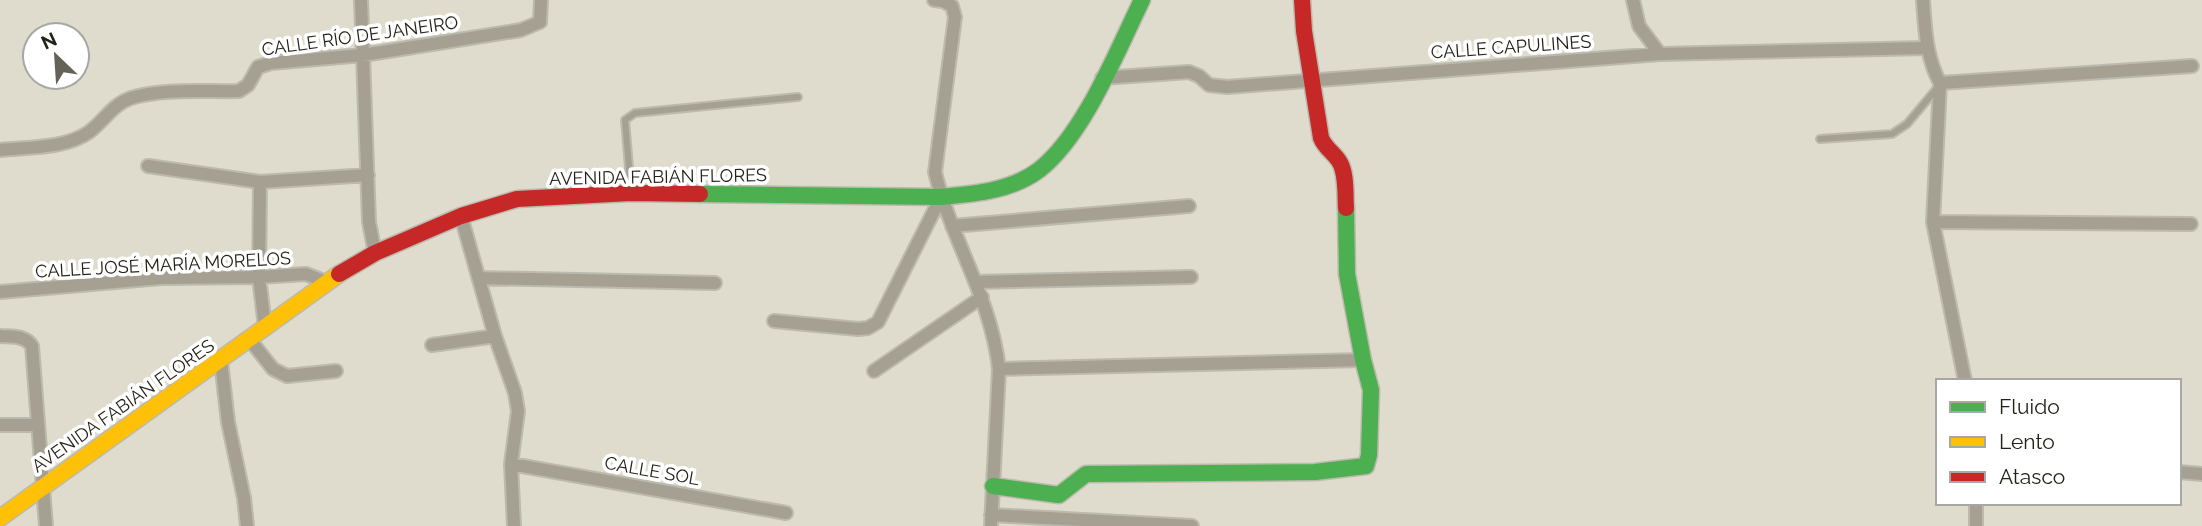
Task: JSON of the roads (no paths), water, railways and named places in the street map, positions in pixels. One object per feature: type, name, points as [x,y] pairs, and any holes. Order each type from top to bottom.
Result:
[{"type":"main road","name":"AVENIDA FABIÁN FLORES","points":[[0,518],[221,361],[326,282],[375,253],[461,216],[517,199],[631,193],[940,197],[986,193],[1020,180],[1041,169],[1082,115],[1142,0]]},
{"type":"main road","points":[[993,486],[1059,495],[1068,490],[1077,477],[1086,474],[1315,472],[1366,466],[1371,390],[1348,274],[1342,167],[1321,138],[1304,32],[1302,0]]},
{"type":"street","points":[[361,0],[369,222],[375,253]]},
{"type":"street","name":"CALLE RÍO DE JANEIRO","points":[[0,150],[71,141],[90,131],[127,99],[138,96],[239,91],[248,85],[252,73],[258,67],[271,63],[363,55],[521,30],[540,22],[541,0]]},
{"type":"street","points":[[934,0],[952,6],[955,17],[935,172],[940,197],[982,297],[994,334],[999,369],[991,521],[1192,526]]},
{"type":"street","points":[[1633,0],[1639,26],[1660,54]]},
{"type":"street","points":[[1923,0],[1927,48],[1940,83],[1933,222],[1965,379]]},
{"type":"street","name":"CALLE CAPULINES","points":[[1102,78],[1189,72],[1209,85],[1227,87],[1660,54],[1927,48]]},
{"type":"street","points":[[1940,83],[2192,66]]},
{"type":"street","points":[[148,166],[260,182],[368,175]]},
{"type":"street","points":[[260,182],[259,277],[265,327]]},
{"type":"street","points":[[775,321],[858,329],[868,328],[878,322],[940,197]]},
{"type":"street","points":[[952,226],[1189,206]]},
{"type":"street","points":[[461,216],[495,336],[515,393],[518,411],[511,464],[514,526]]},
{"type":"street","points":[[1933,222],[2191,223]]},
{"type":"street","name":"CALLE JOSÉ MARÍA MORELOS","points":[[0,292],[162,278],[306,274],[326,282]]},
{"type":"street","points":[[976,282],[1191,277]]},
{"type":"street","points":[[479,278],[715,283]]},
{"type":"street","points":[[874,371],[982,297]]},
{"type":"street","points":[[0,336],[22,337],[32,345],[46,526]]},
{"type":"street","points":[[432,345],[495,336]]},
{"type":"street","points":[[250,340],[273,369],[287,376],[336,371]]},
{"type":"street","points":[[999,369],[1363,360]]},
{"type":"street","points":[[221,361],[228,422],[247,526]]},
{"type":"street","points":[[0,425],[38,425]]},
{"type":"street","name":"CALLE SOL","points":[[511,464],[786,513]]},
{"type":"street","points":[[2181,472],[2202,474]]},
{"type":"street","points":[[0,508],[19,504]]},
{"type":"street","points":[[1976,505],[1976,526]]},
{"type":"lane","points":[[1820,139],[1892,134],[1907,124],[1940,83]]},
{"type":"lane","points":[[631,193],[625,120],[635,113],[798,97]]}]
